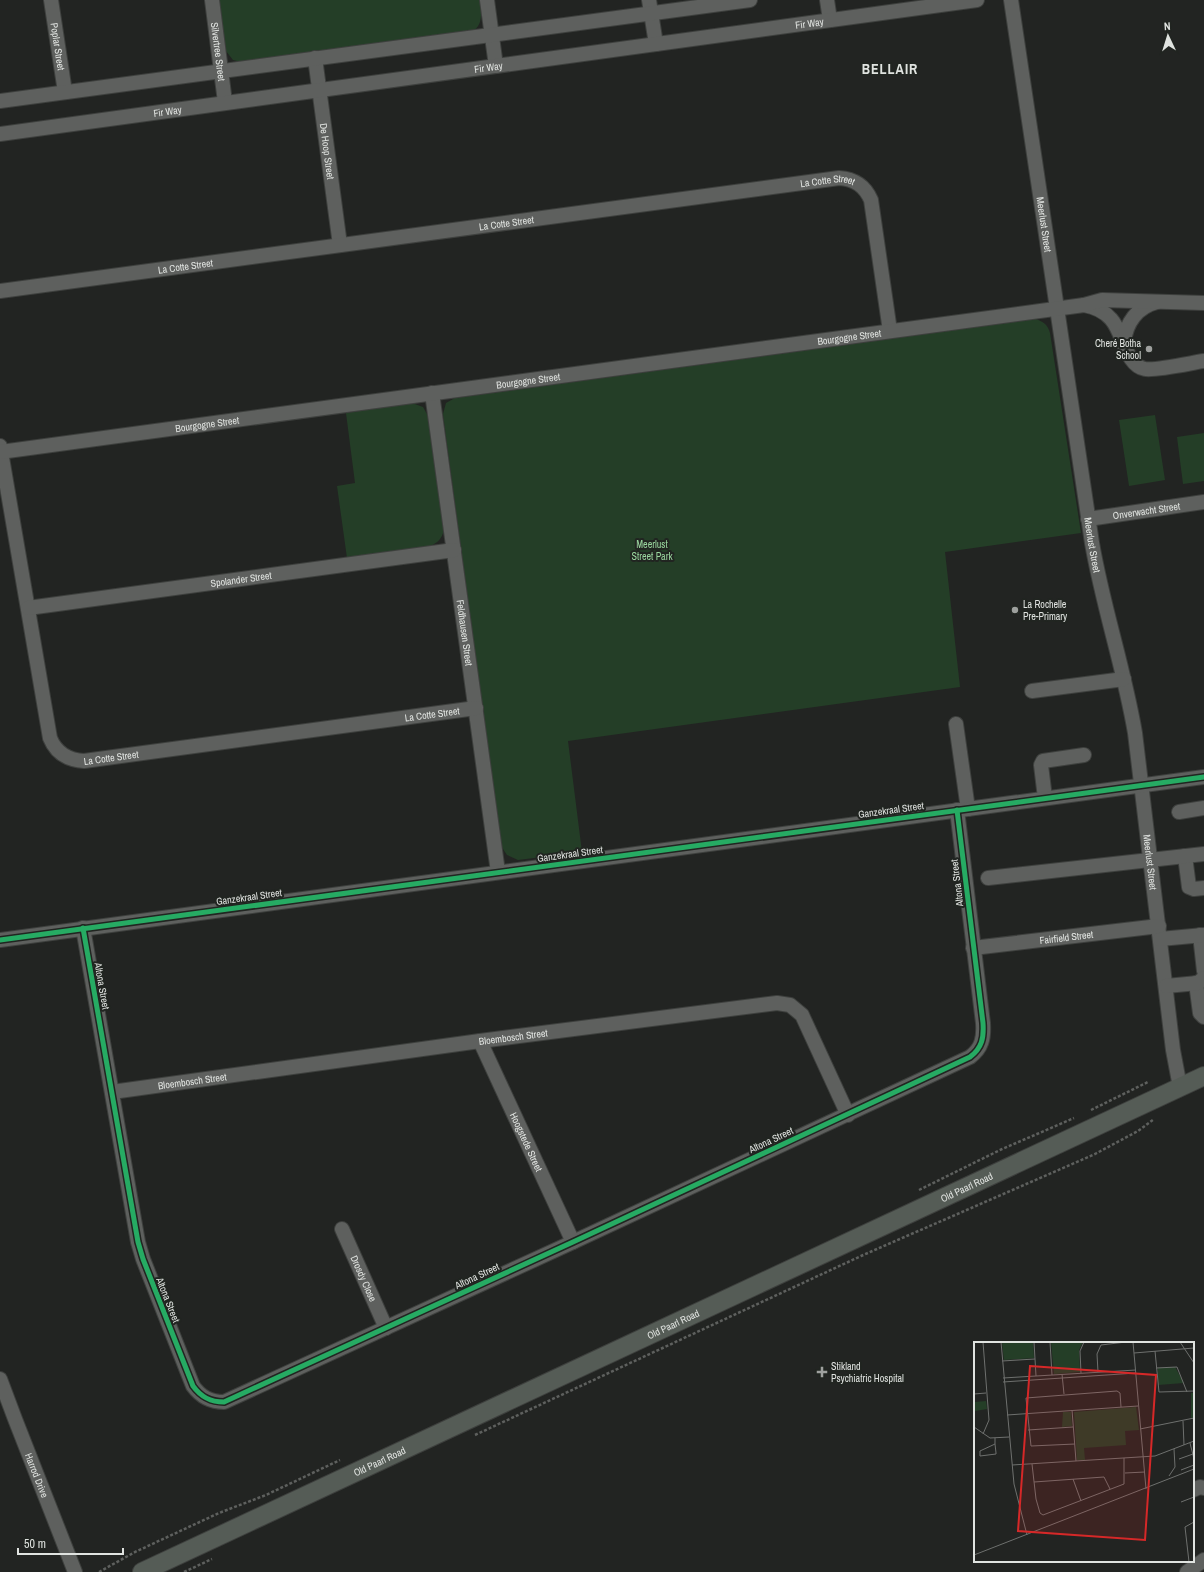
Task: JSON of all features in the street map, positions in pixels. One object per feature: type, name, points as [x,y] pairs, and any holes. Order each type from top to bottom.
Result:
[{"type":"main road","name":"Old Paarl Road","points":[[142,1572],[1204,1076]]},
{"type":"street","name":"Poplar Street","points":[[52,0],[65,92]]},
{"type":"street","name":"Silvertree Street","points":[[212,0],[225,102]]},
{"type":"street","points":[[487,0],[496,66]]},
{"type":"street","points":[[0,101],[491,35],[650,7],[750,0]]},
{"type":"street","points":[[826,0],[830,20]]},
{"type":"street","name":"Fir Way","points":[[0,134],[977,0]]},
{"type":"street","name":"Meerlust Street","points":[[1010,0],[1088,519],[1101,589],[1133,718],[1173,1050],[1180,1087]]},
{"type":"street","points":[[650,7],[656,44]]},
{"type":"street","name":"De Hoop Street","points":[[315,58],[340,245]]},
{"type":"street","name":"La Cotte Street","points":[[0,291],[846,178],[853,180],[863,187],[871,200],[890,331]]},
{"type":"street","name":"Bourgogne Street","points":[[0,450],[1084,305],[1102,300],[1204,303]]},
{"type":"street","points":[[1124,342],[1126,328],[1134,316],[1147,306],[1162,301]]},
{"type":"street","points":[[1084,305],[1094,307],[1108,316],[1124,342],[1132,360],[1135,364],[1144,369],[1154,369],[1204,361]]},
{"type":"street","name":"Feldhausen Street","points":[[432,393],[498,872]]},
{"type":"street","name":"La Cotte Street","points":[[0,450],[50,738],[58,751],[65,756],[74,760],[84,761],[476,708]]},
{"type":"street","name":"Onverwacht Street","points":[[1088,519],[1204,502]]},
{"type":"street","name":"Spolander Street","points":[[28,608],[454,550]]},
{"type":"street","points":[[1032,692],[1124,679]]},
{"type":"street","name":"Altona Street","points":[[83,928],[138,1242],[143,1259],[190,1379],[197,1392],[209,1400],[224,1402],[848,1115],[970,1057],[977,1051],[982,1043],[983,1030],[973,948],[956,724]]},
{"type":"street","points":[[1045,798],[1041,765],[1043,761],[1084,755]]},
{"type":"street","name":"Ganzekraal Street","points":[[0,940],[1204,777]]},
{"type":"street","points":[[1179,812],[1204,808]]},
{"type":"street","points":[[988,878],[1204,854]]},
{"type":"street","points":[[1185,856],[1189,887],[1193,889],[1204,888]]},
{"type":"street","name":"Fairfield Street","points":[[973,948],[1159,932],[1202,935]]},
{"type":"street","points":[[1202,935],[1200,1013],[1204,1017]]},
{"type":"street","points":[[1166,986],[1201,977]]},
{"type":"street","name":"Bloembosch Street","points":[[112,1092],[480,1041],[777,1003],[796,1009],[806,1021],[848,1115]]},
{"type":"street","name":"Hoogstede Street","points":[[480,1041],[573,1242]]},
{"type":"street","name":"Drosdy Close","points":[[342,1229],[386,1328]]},
{"type":"street","name":"Harrod Drive","points":[[0,1379],[75,1572]]},
{"type":"street","points":[[1194,1490],[1204,1488]]},
{"type":"path","points":[[469,1438],[861,1256],[1095,1154],[1138,1131],[1154,1118]]},
{"type":"path","points":[[184,1572],[216,1556]]},
{"type":"green space","points":[[219,0],[480,0],[481,18],[476,29],[472,32],[241,62],[233,60],[226,51]]},
{"type":"green space","name":"Meerlust Street Park","points":[[1035,319],[1045,324],[1050,333],[1081,533],[945,552],[960,687],[568,741],[582,852],[518,860],[507,855],[501,846],[443,414],[446,403],[455,398]]},
{"type":"green space","points":[[412,403],[423,407],[428,416],[444,530],[442,535],[437,542],[430,546],[347,558],[337,486],[355,483],[346,413]]},
{"type":"green space","points":[[1155,415],[1165,480],[1129,486],[1119,420]]},
{"type":"green space","points":[[1204,433],[1204,481],[1183,484],[1177,437]]},
{"type":"cycle path","points":[[0,940],[1204,777]]},
{"type":"cycle path","points":[[83,928],[138,1242],[143,1259],[193,1386],[206,1398],[224,1402],[573,1242],[974,1054],[980,1046],[983,1033],[983,1023],[957,810]]},
{"type":"place","name":"Cheré Botha School","points":[[1149,349]]},
{"type":"place","name":"La Rochelle Pre-Primary","points":[[1015,610]]},
{"type":"place","name":"Stikland Psychiatric Hospital","points":[[822,1372]]},
{"type":"district","name":"BELLAIR","points":[[890,69]]}]
